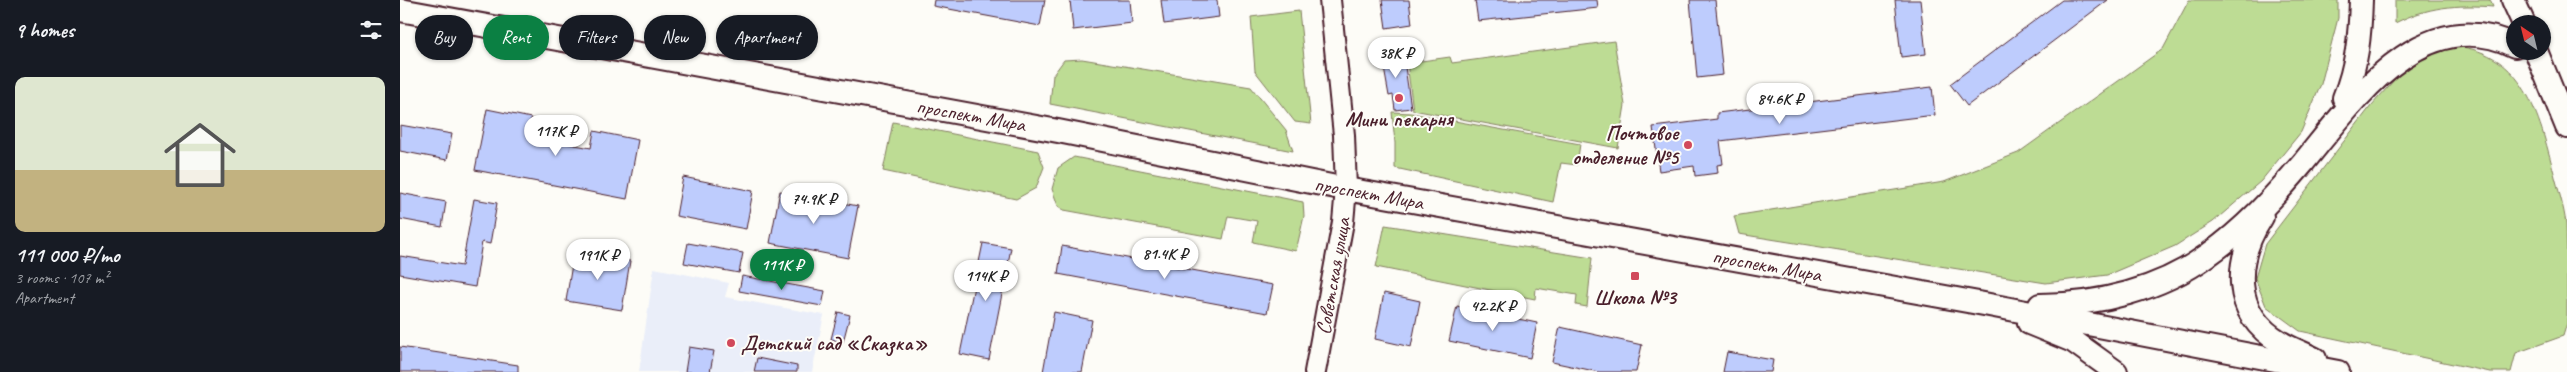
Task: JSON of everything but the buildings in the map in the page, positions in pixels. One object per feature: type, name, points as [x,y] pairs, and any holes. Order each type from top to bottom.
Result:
[{"type":"main road","name":"Советская улица","points":[[1315,372],[1343,222],[1346,189],[1344,135],[1330,0]]},
{"type":"main road","points":[[2338,113],[2355,67],[2360,41],[2361,0]]},
{"type":"main road","points":[[2513,0],[2520,15]]},
{"type":"main road","name":"проспект Мира","points":[[400,10],[1058,131],[1346,189],[1984,304],[2338,372]]},
{"type":"main road","points":[[1984,304],[2076,304],[2112,298],[2142,289],[2179,273],[2207,256],[2238,231],[2280,190],[2304,161],[2338,113],[2372,72],[2390,55],[2411,40],[2430,31],[2470,25],[2487,30],[2506,41]]},
{"type":"main road","points":[[2529,60],[2554,90]]},
{"type":"main road","points":[[2540,60],[2554,90],[2567,127]]},
{"type":"main road","points":[[2280,190],[2255,228],[2244,252],[2240,270],[2242,290],[2248,308],[2261,327],[2279,342],[2343,372]]},
{"type":"main road","points":[[1984,304],[2073,341],[2116,372]]},
{"type":"shaded area","name":"Детский сад «Сказка»","points":[[654,268],[729,283],[725,297],[824,315],[812,372],[639,372]]},
{"type":"green space","points":[[2189,0],[2338,0],[2338,18],[2321,84],[2301,132],[2261,181],[2213,222],[2175,246],[2107,275],[2046,283],[1739,234],[1734,216],[1944,182],[2018,153],[2163,49]]},
{"type":"green space","points":[[2395,0],[2490,0],[2493,7],[2467,6],[2442,8],[2419,13],[2395,23]]},
{"type":"green space","points":[[1299,11],[1311,124],[1295,122],[1255,71],[1251,17]]},
{"type":"green space","points":[[1614,41],[1625,105],[1618,148],[1413,110],[1407,63],[1450,57],[1452,63]]},
{"type":"green space","points":[[2455,46],[2478,51],[2497,61],[2513,74],[2525,90],[2542,130],[2565,218],[2567,323],[2563,336],[2516,353],[2511,372],[2490,372],[2300,331],[2266,306],[2255,278],[2265,244],[2371,106],[2403,70],[2428,53]]},
{"type":"green space","points":[[1082,59],[1251,87],[1286,130],[1293,151],[1050,104],[1053,75],[1064,60]]},
{"type":"green space","points":[[1392,112],[1411,113],[1580,144],[1577,165],[1561,163],[1553,202],[1395,168]]},
{"type":"green space","points":[[893,122],[1038,151],[1044,167],[1036,188],[1016,199],[883,171]]},
{"type":"green space","points":[[1074,157],[1303,202],[1304,216],[1296,251],[1253,242],[1257,221],[1228,216],[1223,239],[1064,210],[1058,206],[1052,189],[1058,168]]},
{"type":"green space","points":[[1385,225],[1592,258],[1587,307],[1576,305],[1577,295],[1536,288],[1535,299],[1376,267]]},
{"type":"place","name":"Мини пекарня","points":[[1399,98]]},
{"type":"place","name":"Почтовое отделение №5","points":[[1688,145]]},
{"type":"place","name":"Школа №3","points":[[1635,276]]},
{"type":"place","name":"Детский сад «Сказка»","points":[[731,343]]}]
